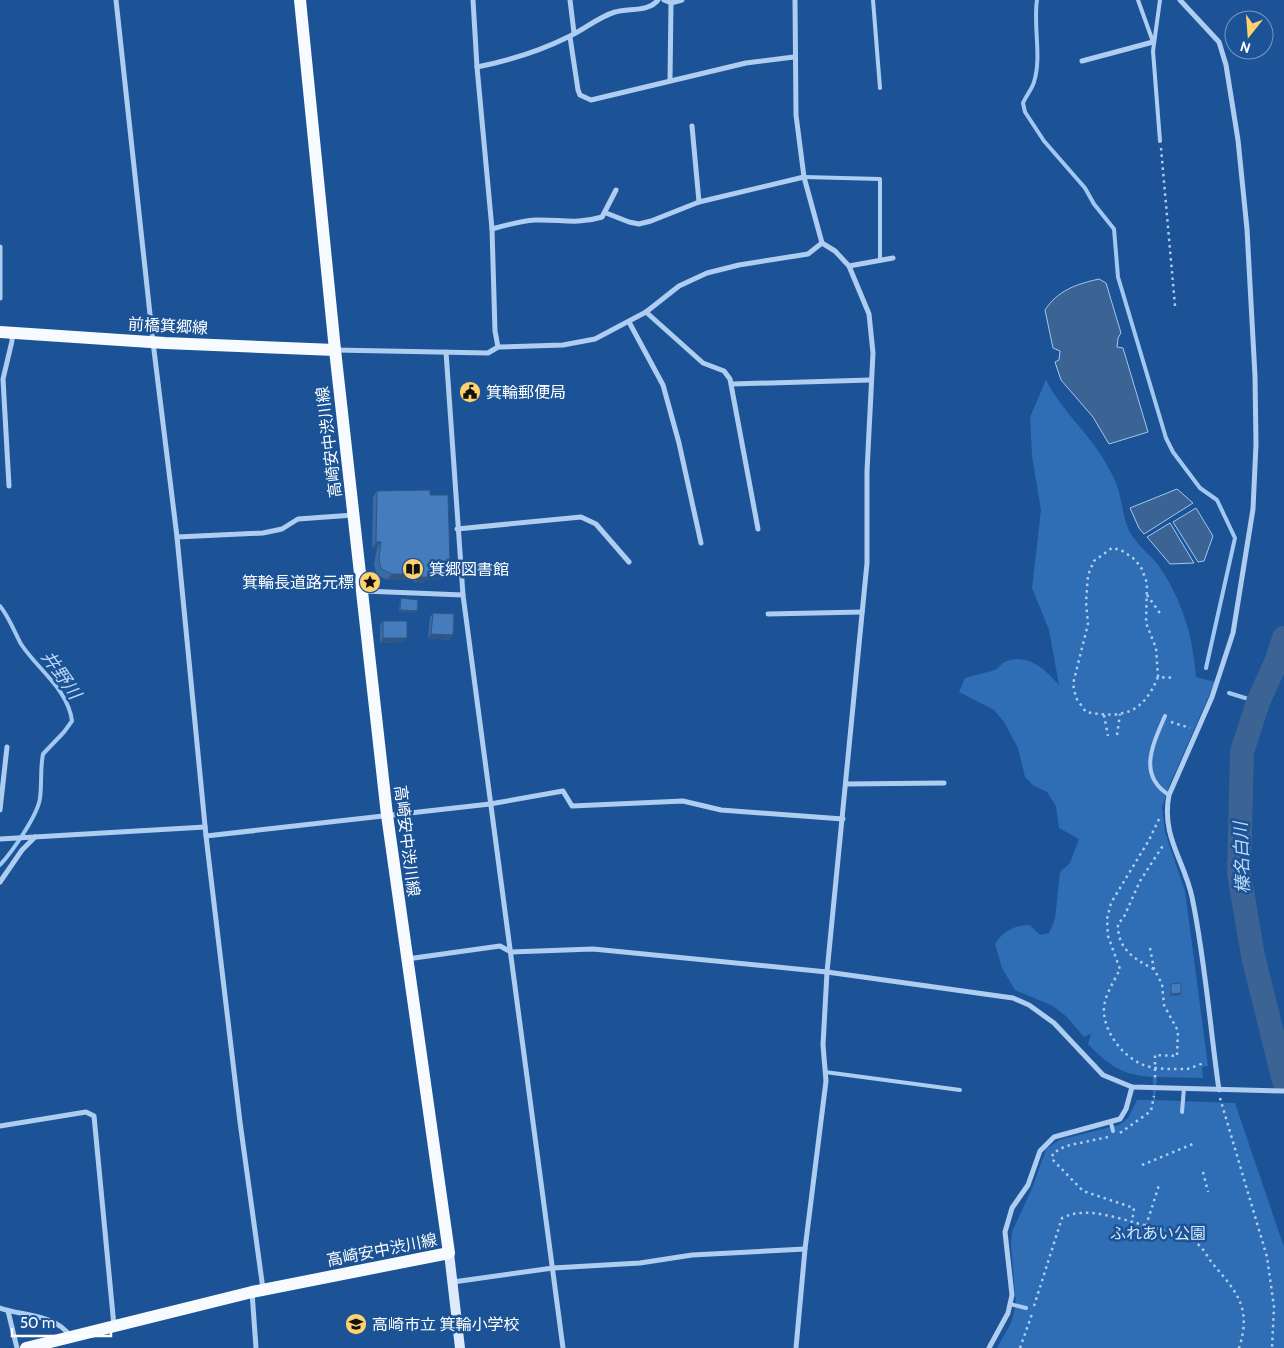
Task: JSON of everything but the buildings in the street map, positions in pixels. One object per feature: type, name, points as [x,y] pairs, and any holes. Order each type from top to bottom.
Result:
[{"type":"main road","name":"高崎安中渋川線","points":[[26,1348],[258,1291],[449,1253],[387,815],[335,350],[300,0]]},
{"type":"main road","name":"前橋箕郷線","points":[[6,332],[153,342],[335,350]]},
{"type":"main road","points":[[449,1253],[460,1348]]},
{"type":"street","points":[[116,0],[153,342],[177,537],[205,827],[258,1291],[256,1348]]},
{"type":"street","points":[[473,0],[476,67],[492,229],[495,331],[498,347]]},
{"type":"street","points":[[570,0],[578,90],[585,98],[591,100],[670,80],[746,64],[794,57]]},
{"type":"street","points":[[476,67],[500,62],[572,35],[609,15],[652,6],[658,0]]},
{"type":"street","points":[[664,0],[671,2],[682,0]]},
{"type":"street","points":[[795,0],[796,115],[804,177],[822,243],[835,251],[849,266],[869,314],[873,353],[870,380],[867,563],[827,972],[823,1045],[824,1097],[805,1249],[796,1348]]},
{"type":"street","points":[[1180,0],[1219,42],[1226,65],[1238,140],[1247,229],[1255,376],[1255,454],[1250,534],[1233,633],[1212,698],[1169,795],[1166,817],[1170,837],[1192,896],[1219,1090]]},
{"type":"street","points":[[670,80],[671,2]]},
{"type":"street","points":[[1082,60],[1153,42]]},
{"type":"street","points":[[692,126],[699,202]]},
{"type":"street","points":[[606,213],[639,224],[651,222],[699,202],[804,177]]},
{"type":"street","points":[[492,229],[536,220],[574,223],[587,222],[602,217],[606,213],[616,190]]},
{"type":"street","points":[[335,350],[488,353],[498,347],[563,345],[595,339],[646,312],[679,286],[707,273],[739,265],[808,254],[822,243]]},
{"type":"street","points":[[0,247],[0,298]]},
{"type":"street","points":[[849,266],[894,258]]},
{"type":"street","points":[[646,312],[703,362],[724,370],[732,384],[758,528]]},
{"type":"street","points":[[629,322],[663,385],[680,443],[701,543]]},
{"type":"street","points":[[6,332],[2,379],[8,486]]},
{"type":"street","points":[[446,352],[463,595],[563,1348]]},
{"type":"street","points":[[732,384],[870,380]]},
{"type":"street","points":[[177,537],[263,533],[282,529],[298,519],[354,515]]},
{"type":"street","points":[[457,529],[581,517],[596,524],[629,562]]},
{"type":"street","points":[[363,591],[463,595]]},
{"type":"street","points":[[768,614],[862,612]]},
{"type":"street","points":[[0,810],[7,746]]},
{"type":"street","points":[[846,784],[944,783]]},
{"type":"street","points":[[206,836],[490,804],[563,791],[572,806],[683,801],[722,810],[843,819]]},
{"type":"street","points":[[0,839],[27,839],[205,827]]},
{"type":"street","points":[[0,882],[22,850],[35,837]]},
{"type":"street","points":[[407,960],[500,946],[511,952],[593,949],[827,972],[1013,998],[1029,1005],[1054,1022],[1103,1075],[1132,1087],[1284,1091]]},
{"type":"street","points":[[989,1348],[1008,1313],[1012,1295],[1005,1232],[1012,1208],[1028,1185],[1040,1151],[1054,1137],[1111,1123],[1123,1116],[1132,1087]]},
{"type":"street","points":[[0,1126],[86,1112],[94,1116],[114,1326]]},
{"type":"street","points":[[453,1282],[553,1268],[640,1263],[692,1255],[805,1249]]},
{"type":"street","points":[[0,1308],[50,1320],[64,1329],[70,1337]]},
{"type":"street","points":[[8,1311],[17,1348]]},
{"type":"lane","points":[[873,0],[880,88]]},
{"type":"lane","points":[[1138,0],[1153,42]]},
{"type":"lane","points":[[1160,0],[1153,42],[1153,67],[1160,141]]},
{"type":"lane","points":[[804,177],[880,178],[880,260]]},
{"type":"lane","points":[[1165,716],[1154,742],[1150,766],[1152,779],[1159,789],[1169,795]]},
{"type":"lane","points":[[825,1072],[960,1090]]},
{"type":"lane","points":[[1182,1112],[1184,1088]]},
{"type":"lane","points":[[1111,1123],[1113,1131]]},
{"type":"lane","points":[[1010,1304],[1026,1308]]},
{"type":"path","points":[[1160,141],[1175,306]]},
{"type":"path","points":[[1112,548],[1121,550],[1133,558],[1140,567],[1147,583],[1146,622],[1156,648],[1158,677],[1146,700],[1138,707],[1120,714],[1104,715],[1086,712],[1082,709],[1076,698],[1073,684],[1088,624],[1086,602],[1088,575],[1094,561],[1112,548]]},
{"type":"path","points":[[1147,595],[1162,616]]},
{"type":"path","points":[[1158,677],[1175,678]]},
{"type":"path","points":[[1117,735],[1120,714]]},
{"type":"path","points":[[1104,715],[1108,736]]},
{"type":"path","points":[[1172,722],[1181,725]]},
{"type":"path","points":[[1166,817],[1159,818],[1149,840],[1111,903],[1107,919],[1108,936],[1120,969],[1106,1000],[1104,1011],[1108,1030],[1130,1056],[1141,1064],[1154,1068],[1189,1069],[1205,1063]]},
{"type":"path","points":[[1154,969],[1130,956],[1120,943],[1118,923],[1123,919],[1140,881],[1167,840]]},
{"type":"path","points":[[1150,948],[1154,969],[1162,984],[1164,1005],[1178,1031],[1177,1056],[1155,1055],[1155,1080]]},
{"type":"path","points":[[1132,1222],[1134,1208],[1083,1191],[1052,1159],[1054,1153],[1066,1146],[1116,1136],[1127,1130],[1151,1111],[1154,1096]]},
{"type":"path","points":[[1220,1098],[1267,1257],[1274,1307],[1272,1348]]},
{"type":"path","points":[[1142,1165],[1193,1144]]},
{"type":"path","points":[[1203,1172],[1208,1192]]},
{"type":"path","points":[[1146,1226],[1159,1185]]},
{"type":"path","points":[[1020,1348],[1062,1218],[1079,1213],[1112,1215],[1185,1237],[1197,1243],[1236,1293],[1244,1315],[1245,1331],[1240,1348]]},
{"type":"green space","name":"ふれあい公園","points":[[1046,380],[1059,401],[1090,439],[1104,460],[1116,483],[1131,534],[1159,566],[1174,592],[1189,633],[1196,677],[1215,682],[1170,784],[1162,807],[1165,832],[1185,891],[1208,1066],[1202,1067],[1203,1078],[1157,1077],[1155,1100],[1235,1103],[1284,1247],[1284,1348],[997,1348],[1011,1323],[1016,1305],[1011,1244],[1012,1232],[1033,1186],[1046,1149],[1059,1140],[1119,1125],[1128,1118],[1137,1100],[1153,1100],[1153,1077],[1132,1074],[1110,1064],[1088,1044],[1091,1034],[1084,1037],[1067,1017],[1053,1006],[1015,990],[1002,968],[995,944],[1006,932],[1019,926],[1030,925],[1040,935],[1049,933],[1055,919],[1060,872],[1070,863],[1079,839],[1059,828],[1056,806],[1047,792],[1034,786],[1025,777],[1018,748],[1004,722],[994,710],[959,692],[965,678],[995,670],[1005,662],[1015,659],[1023,659],[1037,665],[1059,685],[1049,630],[1032,588],[1041,510],[1032,456],[1030,417]]},
{"type":"shaded area","points":[[1099,279],[1106,283],[1121,333],[1118,338],[1117,347],[1123,348],[1148,432],[1109,444],[1093,417],[1061,380],[1055,362],[1059,360],[1060,351],[1053,348],[1045,310],[1062,293],[1083,283]]},
{"type":"shaded area","points":[[1177,489],[1193,503],[1144,534],[1139,528],[1130,508]]},
{"type":"shaded area","points":[[1196,508],[1213,536],[1204,561],[1198,562],[1173,522]]},
{"type":"shaded area","points":[[1170,523],[1194,563],[1170,564],[1147,537]]},
{"type":"waterway","points":[[1037,0],[1036,72],[1033,85],[1023,103],[1025,112],[1044,141],[1085,188],[1094,204],[1114,229],[1118,277],[1166,438],[1173,452],[1200,488],[1217,500],[1235,538],[1206,668]]},
{"type":"waterway","name":"井野川","points":[[0,606],[9,619],[21,644],[59,689],[65,699],[72,721],[43,754],[41,792],[35,814],[24,833],[0,865]]},
{"type":"waterway","name":"榛名白川","points":[[1284,638],[1277,660],[1258,702],[1242,752],[1239,873],[1253,956],[1284,1081]]},
{"type":"waterway","points":[[1229,693],[1258,702]]},
{"type":"place","name":"箕輪郵便局","points":[[470,392]]},
{"type":"place","name":"箕郷図書館","points":[[413,569]]},
{"type":"place","name":"箕輪長道路元標","points":[[370,582]]},
{"type":"place","name":"高崎市立 箕輪小学校","points":[[356,1324]]}]
